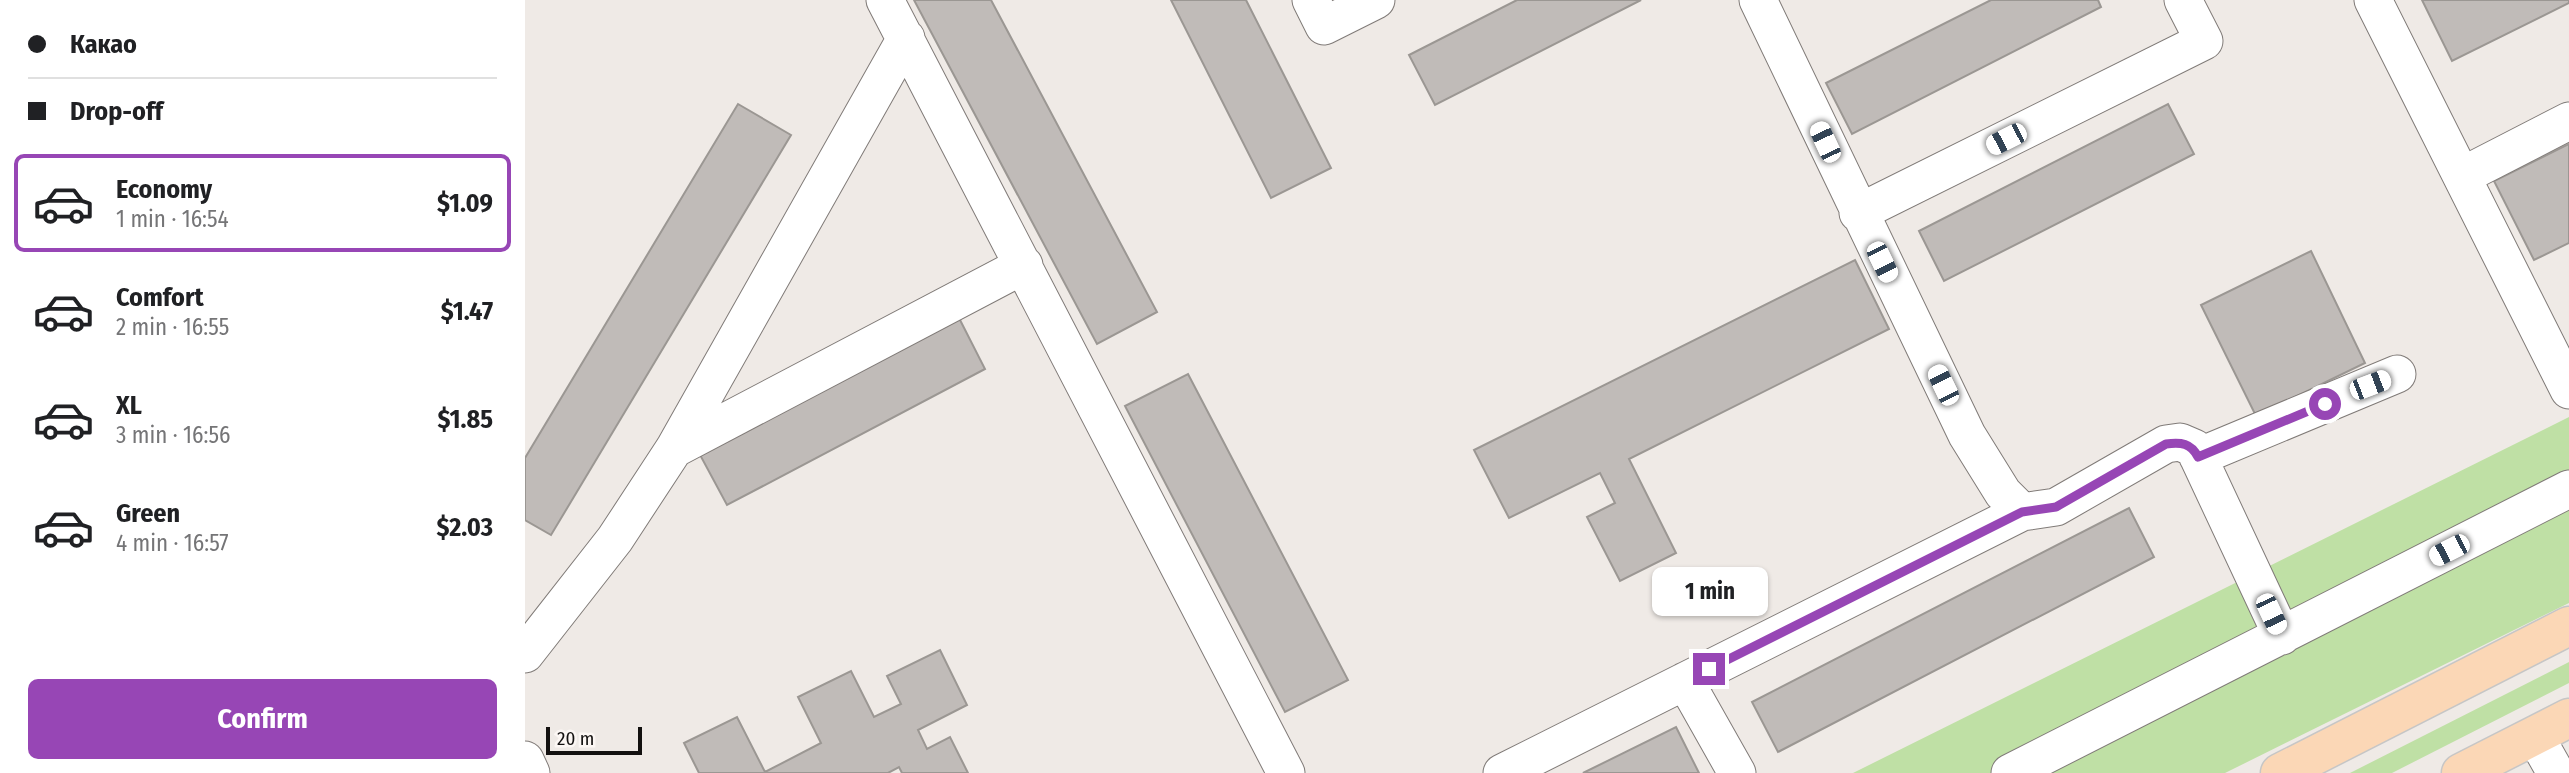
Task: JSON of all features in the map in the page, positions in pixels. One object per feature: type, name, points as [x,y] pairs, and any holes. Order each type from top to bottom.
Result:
[{"type":"main road","points":[[2280,773],[2569,626]]},
{"type":"main road","points":[[2461,773],[2569,718]]},
{"type":"street","points":[[885,0],[1286,773]]},
{"type":"street","points":[[1311,0],[1324,26],[1376,0]]},
{"type":"street","points":[[1758,0],[1858,213],[1967,435],[2003,493],[2022,512]]},
{"type":"street","points":[[1858,213],[2204,41],[2183,0]]},
{"type":"street","points":[[2374,0],[2569,390]]},
{"type":"street","points":[[525,654],[614,539],[674,449],[906,38]]},
{"type":"street","points":[[2462,176],[2569,121]]},
{"type":"street","points":[[674,449],[1024,265]]},
{"type":"street","points":[[2198,457],[2397,374]]},
{"type":"street","points":[[1501,773],[2022,512],[2056,507],[2166,444],[2180,442],[2194,448],[2282,636]]},
{"type":"street","points":[[2010,773],[2569,489]]},
{"type":"street","points":[[1685,681],[1737,773]]},
{"type":"street","points":[[2535,736],[2556,773]]},
{"type":"street","points":[[525,761],[531,773]]},
{"type":"green space","points":[[2569,417],[2569,603],[2225,773],[1853,773]]},
{"type":"green space","points":[[2569,662],[2569,683],[2392,773],[2350,773]]},
{"type":"building","points":[[914,0],[991,0],[1157,312],[1097,344]]},
{"type":"building","points":[[1171,0],[1246,0],[1331,168],[1271,198]]},
{"type":"building","points":[[1517,0],[1641,0],[1435,105],[1409,55]]},
{"type":"building","points":[[1991,0],[2098,0],[2101,7],[1852,134],[1826,83]]},
{"type":"building","points":[[2422,0],[2569,0],[2569,3],[2452,61]]},
{"type":"building","points":[[738,104],[791,135],[551,535],[525,520],[525,458]]},
{"type":"building","points":[[2168,104],[2194,154],[1944,281],[1919,231]]},
{"type":"building","points":[[2569,144],[2569,243],[2534,260],[2494,181]]},
{"type":"building","points":[[2311,251],[2365,363],[2256,416],[2201,305]]},
{"type":"building","points":[[1855,260],[1889,329],[1629,459],[1676,553],[1620,581],[1587,517],[1615,503],[1600,473],[1509,518],[1474,450]]},
{"type":"building","points":[[958,316],[985,369],[727,505],[699,453]]},
{"type":"building","points":[[1188,374],[1348,680],[1285,712],[1125,406]]},
{"type":"building","points":[[2129,508],[2154,557],[1778,752],[1752,702]]},
{"type":"building","points":[[940,650],[967,705],[918,730],[927,749],[950,737],[968,773],[902,773],[899,767],[888,773],[699,773],[684,743],[737,717],[765,772],[821,743],[798,697],[851,671],[874,717],[901,704],[887,676]]},
{"type":"building","points":[[1676,727],[1699,773],[1583,773]]},
{"type":"route","points":[[1709,669],[2022,512],[2056,507],[2166,444],[2180,442],[2194,448],[2198,457],[2325,404]]}]
